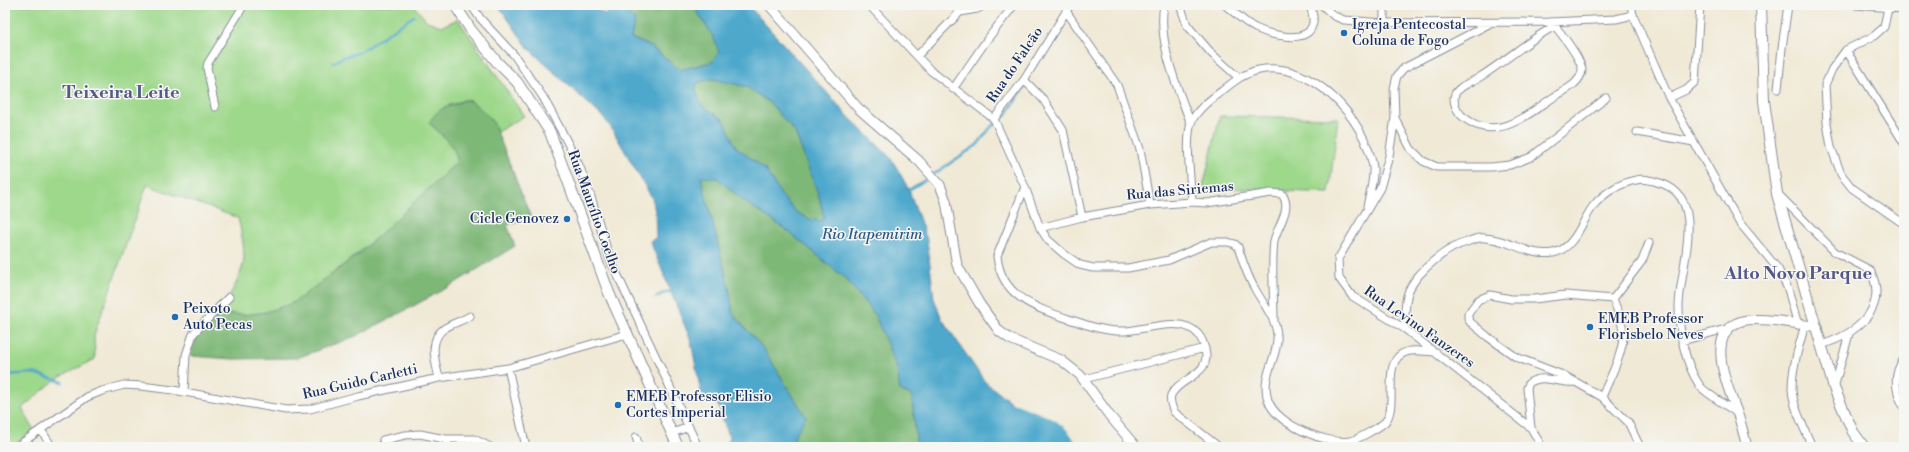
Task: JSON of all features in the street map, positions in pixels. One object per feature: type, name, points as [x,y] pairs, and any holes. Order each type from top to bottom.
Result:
[{"type":"main road","name":"Rua Maurílio Coelho","points":[[455,5],[471,30],[517,82],[550,132],[598,264],[678,447]]},
{"type":"main road","points":[[1761,5],[1764,101],[1777,194],[1834,388],[1853,432],[1864,447]]},
{"type":"street","points":[[215,107],[207,68],[208,63],[244,5]]},
{"type":"street","points":[[471,5],[480,18],[514,55],[543,97],[579,165],[602,230],[610,259],[698,447]]},
{"type":"street","points":[[769,5],[858,108],[919,162],[940,185],[946,201],[958,265],[978,302],[999,331],[1010,339],[1061,360],[1084,379],[1109,415],[1136,447]]},
{"type":"street","points":[[869,5],[931,71],[975,103],[994,119],[1025,187],[1040,228],[1048,240],[1080,265],[1093,268],[1128,268],[1169,260],[1211,242],[1228,242],[1235,244],[1238,247],[1246,273],[1274,322],[1278,336],[1266,387],[1268,401],[1277,415],[1289,424],[1332,440],[1351,441],[1370,432],[1385,422],[1390,413],[1392,371],[1397,358],[1405,352],[1436,352]]},
{"type":"street","points":[[954,5],[960,12]]},
{"type":"street","points":[[918,56],[960,12],[977,9],[985,5]]},
{"type":"street","points":[[954,89],[986,41],[1014,5]]},
{"type":"street","points":[[1164,5],[1162,16],[1166,48],[1191,124]]},
{"type":"street","points":[[1180,5],[1187,26],[1212,54],[1239,78]]},
{"type":"street","points":[[1226,5],[1253,27],[1264,32],[1281,36],[1297,37],[1310,30],[1313,25],[1310,5]]},
{"type":"street","points":[[1322,5],[1334,16],[1344,20],[1384,23],[1554,24],[1616,19],[1633,15]]},
{"type":"street","points":[[1384,5],[1384,23]]},
{"type":"street","points":[[1631,5],[1633,15],[1669,98],[1739,222],[1778,269],[1788,289],[1801,325],[1792,389],[1795,403],[1812,447]]},
{"type":"street","points":[[1669,98],[1686,90],[1695,82],[1700,5]]},
{"type":"street","points":[[1778,89],[1788,5]]},
{"type":"street","points":[[1856,5],[1904,9]]},
{"type":"street","points":[[1068,8],[1117,85],[1140,148],[1150,204]]},
{"type":"street","name":"Rua do Falcão","points":[[994,119],[1024,80],[1068,8]]},
{"type":"street","points":[[1888,8],[1884,27],[1874,36],[1846,50],[1832,69],[1825,85],[1831,147],[1841,174],[1852,188],[1904,224]]},
{"type":"street","points":[[1489,24],[1404,68],[1397,76],[1394,88],[1395,118],[1411,149],[1424,160],[1437,167],[1491,167],[1510,165],[1531,157],[1606,98]]},
{"type":"street","points":[[1554,24],[1582,66],[1582,71],[1576,82],[1517,121],[1497,129],[1480,127],[1468,121],[1458,113],[1454,104],[1455,95],[1460,88],[1481,77],[1554,24]]},
{"type":"street","points":[[1846,50],[1904,143]]},
{"type":"street","points":[[1192,202],[1188,147],[1191,124],[1198,111],[1208,101],[1239,78],[1258,70],[1279,69],[1306,78],[1325,89],[1346,109],[1359,128],[1369,148],[1372,162],[1372,174],[1367,208]]},
{"type":"street","points":[[1024,80],[1043,99],[1063,130],[1082,217]]},
{"type":"street","name":"Rua Levino Fanzeres","points":[[1395,118],[1389,156],[1380,188],[1338,259],[1340,278],[1352,296],[1405,329],[1531,428],[1542,447]]},
{"type":"street","points":[[1637,132],[1694,142]]},
{"type":"street","points":[[1405,329],[1405,309],[1410,289],[1431,261],[1458,244],[1484,238],[1509,243],[1537,254],[1555,252],[1568,245],[1594,205],[1608,193],[1622,184],[1637,180],[1652,180],[1673,188],[1685,202],[1689,220],[1679,307],[1682,341],[1690,366],[1700,387],[1737,413]]},
{"type":"street","points":[[1025,187],[997,256],[998,267],[1004,280],[1015,294],[1034,307],[1097,328],[1125,331],[1157,325],[1184,325],[1197,332],[1203,341],[1206,362],[1202,370],[1174,391],[1171,396],[1170,404],[1174,412],[1219,447]]},
{"type":"street","name":"Rua das Siriemas","points":[[1040,228],[1082,217],[1150,204],[1192,202],[1207,203],[1271,194],[1282,194],[1286,203],[1286,210],[1274,239],[1272,269],[1274,322]]},
{"type":"street","points":[[1777,194],[1835,252],[1870,270],[1877,288],[1874,305],[1861,323],[1849,334],[1840,339],[1821,345]]},
{"type":"street","points":[[1613,299],[1642,261],[1649,243]]},
{"type":"street","points":[[598,264],[610,259]]},
{"type":"street","points":[[1613,299],[1566,295],[1534,299],[1511,299],[1490,295],[1478,300],[1468,314],[1470,322],[1516,357],[1565,376],[1602,397],[1628,422],[1640,447]]},
{"type":"street","points":[[184,392],[186,355],[193,334],[229,297]]},
{"type":"street","points":[[1602,397],[1620,351],[1623,333],[1622,322],[1613,299]]},
{"type":"street","points":[[438,378],[434,353],[435,342],[438,334],[444,329],[470,316]]},
{"type":"street","points":[[1682,341],[1729,328],[1742,321],[1755,320],[1817,327]]},
{"type":"street","points":[[1729,328],[1721,344],[1721,358],[1728,390],[1748,447]]},
{"type":"street","name":"Rua Guido Carletti","points":[[16,447],[87,397],[124,385],[184,392],[286,410],[310,409],[358,396],[438,378],[508,368],[628,334]]},
{"type":"street","points":[[1834,388],[1849,334]]},
{"type":"street","points":[[1084,379],[1205,348]]},
{"type":"street","points":[[1904,359],[1896,376],[1897,395],[1904,407]]},
{"type":"street","points":[[508,368],[526,447]]},
{"type":"street","points":[[1531,428],[1527,388],[1529,383],[1542,378],[1575,382]]},
{"type":"street","points":[[672,433],[689,427]]},
{"type":"street","points":[[41,430],[52,447]]},
{"type":"street","points":[[383,440],[405,435],[420,434],[445,439],[474,439],[490,447]]},
{"type":"street","points":[[636,437],[639,447]]},
{"type":"street","points":[[445,439],[449,447]]},
{"type":"street","points":[[5,447],[12,447]]},
{"type":"green space","points":[[5,5],[413,5],[427,21],[442,26],[458,19],[524,116],[497,132],[494,124],[469,100],[464,100],[444,107],[439,132],[455,151],[457,159],[456,163],[377,237],[310,292],[282,307],[255,314],[217,313],[226,302],[234,287],[243,264],[243,248],[238,218],[147,185],[94,335],[95,359],[55,380],[22,408],[34,430],[11,447],[5,447]]},
{"type":"green space","points":[[619,5],[693,5],[714,38],[719,52],[712,62],[680,70],[650,46],[631,38]]},
{"type":"green space","points":[[713,79],[747,87],[770,103],[795,132],[819,196],[824,218],[821,221],[809,219],[796,212],[782,196],[764,168],[736,147],[724,120],[701,105],[695,87],[699,82]]},
{"type":"green space","points":[[464,100],[472,102],[485,112],[494,124],[531,218],[507,225],[515,246],[452,285],[356,336],[297,358],[233,359],[190,356],[200,326],[217,313],[247,315],[266,312],[293,303],[360,253],[456,163],[457,158],[452,147],[429,123],[441,109]]},
{"type":"green space","points":[[1220,116],[1338,118],[1329,193],[1203,187]]},
{"type":"green space","points":[[701,177],[717,178],[740,198],[789,232],[846,279],[875,315],[897,368],[900,390],[912,396],[917,447],[796,447],[794,436],[806,417],[763,348],[733,314],[729,288]]},
{"type":"water","name":"Rio Itapemirim","points":[[498,5],[590,5],[606,15],[607,13],[604,5],[619,5],[635,20],[631,38],[650,46],[680,70],[712,62],[719,52],[714,38],[693,5],[748,5],[849,117],[890,157],[909,190],[927,240],[934,299],[942,319],[985,382],[1068,447],[917,447],[912,396],[900,390],[897,368],[875,315],[846,279],[789,232],[740,198],[717,178],[701,177],[729,288],[733,314],[763,348],[806,417],[794,436],[796,447],[727,447],[726,442],[730,440],[718,405],[701,393],[691,341],[650,241],[656,238],[655,211],[652,198],[612,129],[604,118],[529,49]],"holes":[[[713,79],[747,87],[770,103],[795,132],[819,196],[824,218],[821,221],[809,219],[796,212],[782,196],[764,168],[736,147],[724,120],[701,105],[695,87],[699,82]]]},
{"type":"waterway","points":[[1069,13],[1074,5]]},
{"type":"waterway","points":[[333,63],[343,57],[358,53],[414,16]]},
{"type":"waterway","points":[[934,174],[977,145],[991,127],[1006,115],[1026,84]]},
{"type":"waterway","points":[[907,191],[930,177]]},
{"type":"waterway","points":[[656,297],[666,292],[674,292]]},
{"type":"waterway","points":[[5,375],[33,373],[63,382]]},
{"type":"waterway","name":"Rio Itapemirim","points":[[1015,411],[1039,420],[1054,428],[1066,439],[1070,447]]},
{"type":"place","name":"Igreja Pentecostal Coluna de Fogo","points":[[1344,33]]},
{"type":"place","name":"Cicle Genovez","points":[[567,219]]},
{"type":"place","name":"Peixoto Auto Pecas","points":[[175,317]]},
{"type":"place","name":"EMEB Professor Florisbelo Neves","points":[[1590,327]]},
{"type":"place","name":"EMEB Professor Elisio Cortes Imperial","points":[[618,405]]},
{"type":"district","name":"Teixeira Leite","points":[[121,92]]},
{"type":"district","name":"Alto Novo Parque","points":[[1798,273]]}]
